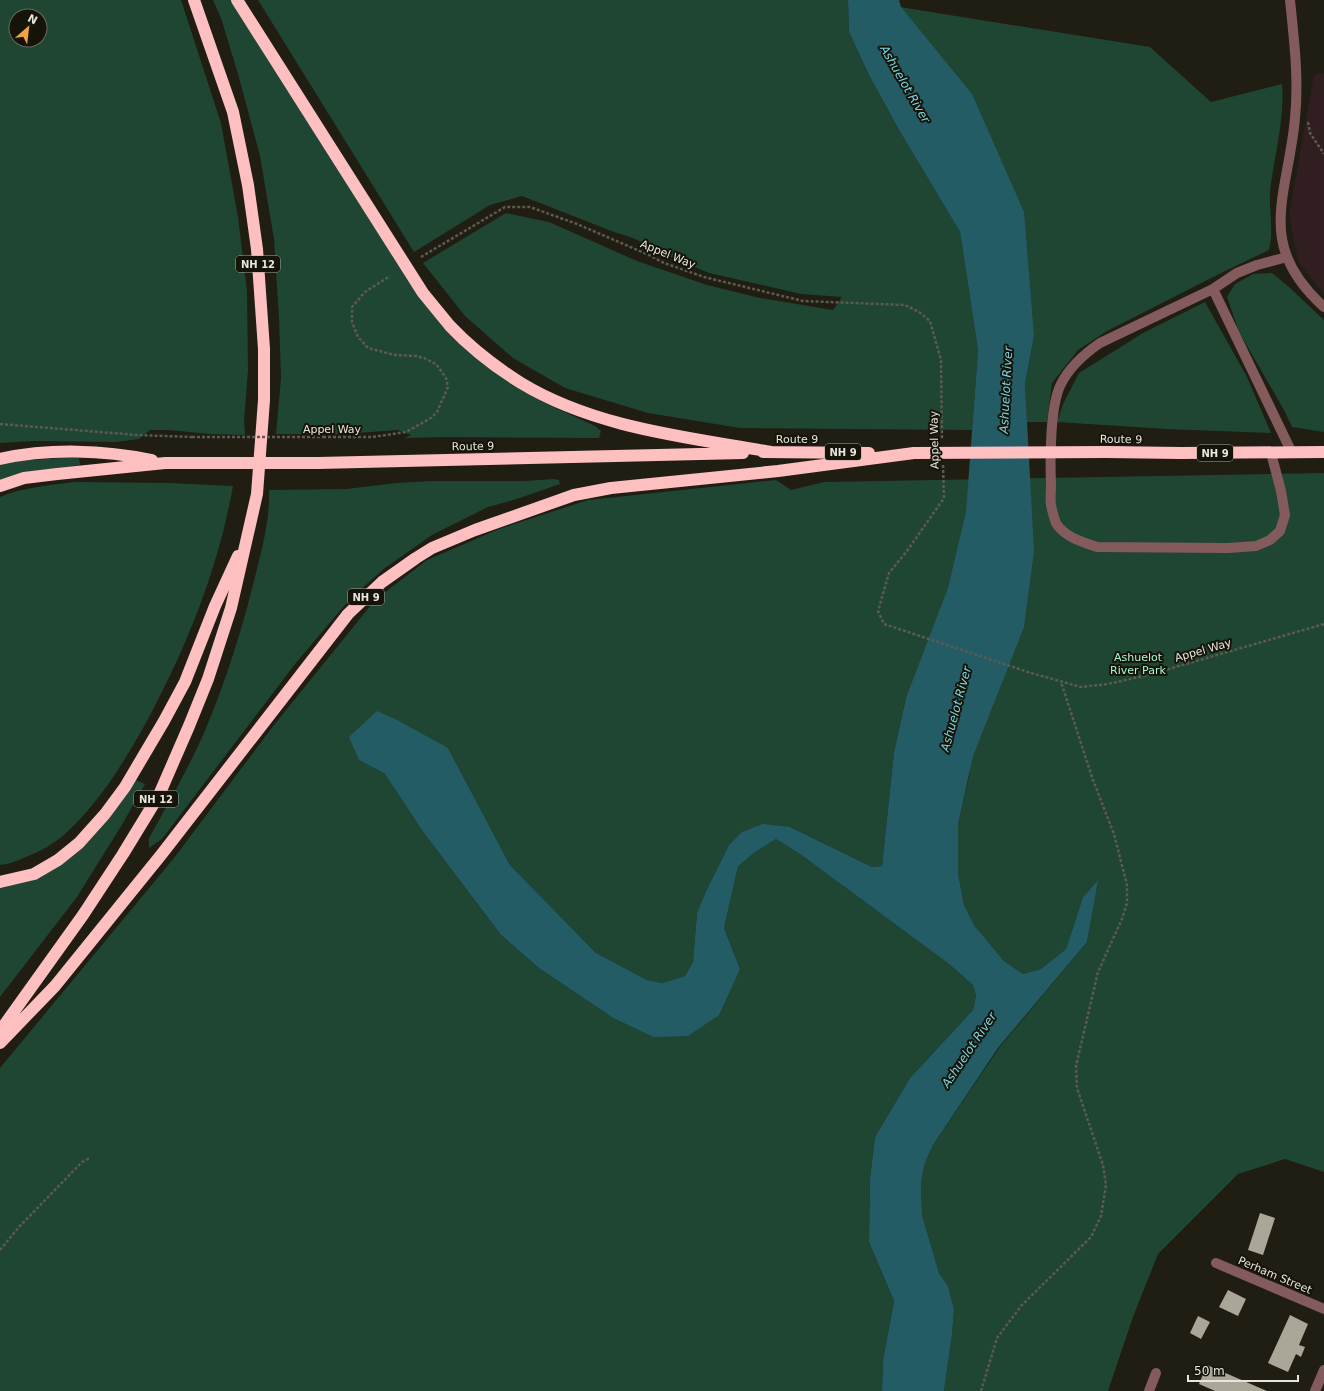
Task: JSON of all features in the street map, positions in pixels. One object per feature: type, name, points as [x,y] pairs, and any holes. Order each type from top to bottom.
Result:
[{"type":"highway","name":"NH 12","points":[[0,1030],[83,915],[159,795],[208,679],[232,608],[257,494],[264,400],[264,349],[257,249],[248,185],[233,112],[194,0]]},
{"type":"highway","points":[[237,0],[423,293],[451,326],[486,358],[521,383],[561,403],[601,418],[648,430],[772,452]]},
{"type":"highway","name":"NH 9","points":[[0,459],[12,456],[45,453],[93,452],[132,456],[165,462]]},
{"type":"highway","name":"Route 9","points":[[165,462],[318,463],[772,452],[1324,452]]},
{"type":"highway","name":"NH 9","points":[[0,1043],[55,986],[162,855],[348,614],[382,582],[416,558],[432,548],[475,530],[574,495],[611,488],[778,471],[914,453]]},
{"type":"highway","points":[[0,486],[24,478],[165,462]]},
{"type":"highway","points":[[0,882],[34,874],[58,860],[79,843],[105,814],[125,787],[185,682],[215,606],[248,535]]},
{"type":"street","points":[[1290,0],[1296,52],[1297,83],[1295,119],[1280,207],[1280,222],[1287,257],[1300,281],[1312,296],[1324,307]]},
{"type":"street","points":[[1271,453],[1281,491],[1285,515],[1280,530],[1270,540],[1256,546],[1228,548],[1097,546],[1079,541],[1063,531],[1056,523],[1051,505],[1050,462],[1052,425],[1060,385],[1085,353],[1100,343],[1213,289],[1237,273],[1257,265],[1287,257]]},
{"type":"street","points":[[1213,289],[1292,453]]},
{"type":"street","name":"Perham Street","points":[[1216,1263],[1324,1309]]},
{"type":"street","points":[[1315,1391],[1324,1370]]},
{"type":"street","points":[[1149,1391],[1156,1373]]},
{"type":"path","name":"Appel Way","points":[[421,257],[505,207],[530,207],[577,224],[664,263],[704,277],[803,301],[905,305],[919,312],[930,321],[940,360],[942,444]]},
{"type":"path","name":"Appel Way","points":[[0,424],[192,438],[372,437],[406,432],[431,418],[437,412],[448,387],[446,378],[436,364],[416,356],[395,355],[378,352],[368,348],[358,337],[352,322],[352,307],[365,292],[390,276]]},
{"type":"path","name":"Appel Way","points":[[943,459],[944,498],[890,573],[878,611],[884,624],[1031,673],[1081,687],[1108,684],[1148,675],[1324,624]]},
{"type":"path","points":[[981,1391],[997,1338],[1020,1306],[1091,1236],[1101,1216],[1106,1185],[1103,1165],[1076,1088],[1076,1066],[1098,972],[1124,914],[1127,903],[1128,885],[1114,834],[1093,780],[1061,681]]},
{"type":"path","points":[[0,1250],[19,1227],[82,1162],[90,1158]]},
{"type":"shaded area","points":[[1324,73],[1324,295],[1298,261],[1289,215],[1314,75]]},
{"type":"green space","points":[[0,0],[181,0],[221,123],[238,217],[247,291],[248,370],[244,421],[245,435],[150,430],[139,439],[116,442],[33,441],[0,443]]},
{"type":"green space","points":[[213,0],[232,0],[398,264],[489,368],[541,401],[595,426],[601,431],[599,438],[404,438],[411,435],[398,430],[344,434],[276,434],[281,378],[274,239],[260,156],[238,74],[221,18]]},
{"type":"green space","points":[[258,0],[848,0],[849,32],[869,75],[899,130],[960,232],[978,350],[972,430],[740,428],[648,413],[565,388],[513,358],[465,316],[423,263],[506,213],[549,222],[637,261],[707,285],[760,298],[833,310],[842,297],[801,294],[709,273],[675,259],[633,238],[522,196],[490,205],[414,252]]},
{"type":"green space","points":[[900,7],[1150,47],[1211,102],[1282,84],[1283,98],[1281,124],[1270,192],[1271,236],[1269,250],[1107,331],[1078,350],[1052,383],[1047,422],[1027,422],[1025,384],[1034,336]]},
{"type":"green space","points":[[1272,273],[1324,320],[1324,432],[1292,427],[1284,410],[1239,332],[1227,297],[1235,284],[1253,274]]},
{"type":"green space","points":[[1205,302],[1247,377],[1271,433],[1166,429],[1057,422],[1063,404],[1079,373],[1143,333]]},
{"type":"green space","points":[[79,457],[80,465],[27,472],[0,481],[0,464],[14,461]]},
{"type":"green space","name":"Ashuelot River Park","points":[[1324,473],[1324,1172],[1285,1159],[1238,1174],[1158,1254],[1133,1317],[1108,1391],[944,1391],[954,1309],[948,1286],[939,1273],[922,1215],[921,1182],[925,1163],[933,1145],[999,1048],[1087,942],[1097,881],[1083,897],[1066,949],[1041,969],[1023,974],[1004,961],[974,925],[964,905],[958,873],[958,825],[970,772],[906,698],[894,752],[882,866],[872,867],[790,827],[729,845],[706,891],[697,913],[693,962],[685,976],[662,983],[647,980],[596,953],[510,865],[448,748],[359,760],[385,774],[421,829],[501,935],[539,968],[613,1018],[653,1037],[740,969],[724,928],[738,865],[776,839],[800,854],[949,964],[973,985],[976,996],[973,1010],[910,1078],[875,1137],[870,1178],[869,1242],[894,1301],[883,1360],[882,1391],[0,1391],[0,1068],[174,858],[274,725],[375,600],[427,560],[499,529],[588,500],[776,480],[791,490],[824,482]]},
{"type":"green space","points":[[559,480],[560,484],[517,499],[488,507],[432,535],[385,568],[361,589],[344,606],[295,664],[162,839],[149,848],[149,838],[185,773],[204,733],[219,695],[239,636],[263,545],[267,523],[269,490],[346,489],[397,483],[433,481],[525,481]]},
{"type":"green space","points":[[76,482],[170,483],[233,486],[227,518],[209,581],[198,611],[172,672],[126,758],[88,811],[61,838],[36,853],[7,864],[0,865],[0,497],[47,485]]},
{"type":"green space","points":[[136,780],[145,784],[123,823],[77,897],[0,997],[0,885],[51,868]]},
{"type":"water","name":"Ashuelot River","points":[[848,0],[899,0],[901,7],[972,94],[1024,212],[1034,336],[1025,384],[1034,551],[1024,627],[973,756],[958,825],[958,873],[964,905],[974,925],[1004,961],[1023,974],[1041,969],[1066,949],[1083,897],[1098,880],[1087,942],[998,1048],[933,1145],[925,1163],[921,1182],[922,1215],[939,1273],[948,1286],[954,1309],[944,1391],[882,1391],[883,1360],[894,1301],[869,1242],[870,1178],[875,1137],[910,1078],[973,1010],[976,996],[973,985],[949,964],[800,854],[776,839],[755,852],[738,866],[724,928],[740,969],[719,1015],[688,1036],[653,1037],[613,1018],[539,968],[501,935],[421,829],[385,774],[359,760],[349,737],[377,711],[397,720],[448,748],[510,865],[596,953],[647,980],[662,983],[685,976],[693,962],[697,913],[706,891],[729,845],[742,832],[763,824],[790,827],[872,867],[882,866],[894,752],[906,698],[948,588],[966,512],[978,350],[960,232],[899,130],[869,75],[849,32]]},
{"type":"building","points":[[1260,1213],[1275,1218],[1263,1255],[1248,1250]]},
{"type":"building","points":[[1228,1290],[1246,1299],[1238,1316],[1219,1307]]},
{"type":"building","points":[[1290,1315],[1308,1324],[1299,1345],[1305,1347],[1301,1357],[1296,1354],[1288,1372],[1268,1363]]},
{"type":"building","points":[[1198,1316],[1210,1322],[1201,1339],[1190,1333]]},
{"type":"building","points":[[1207,1365],[1267,1391],[1215,1391],[1199,1384]]}]
